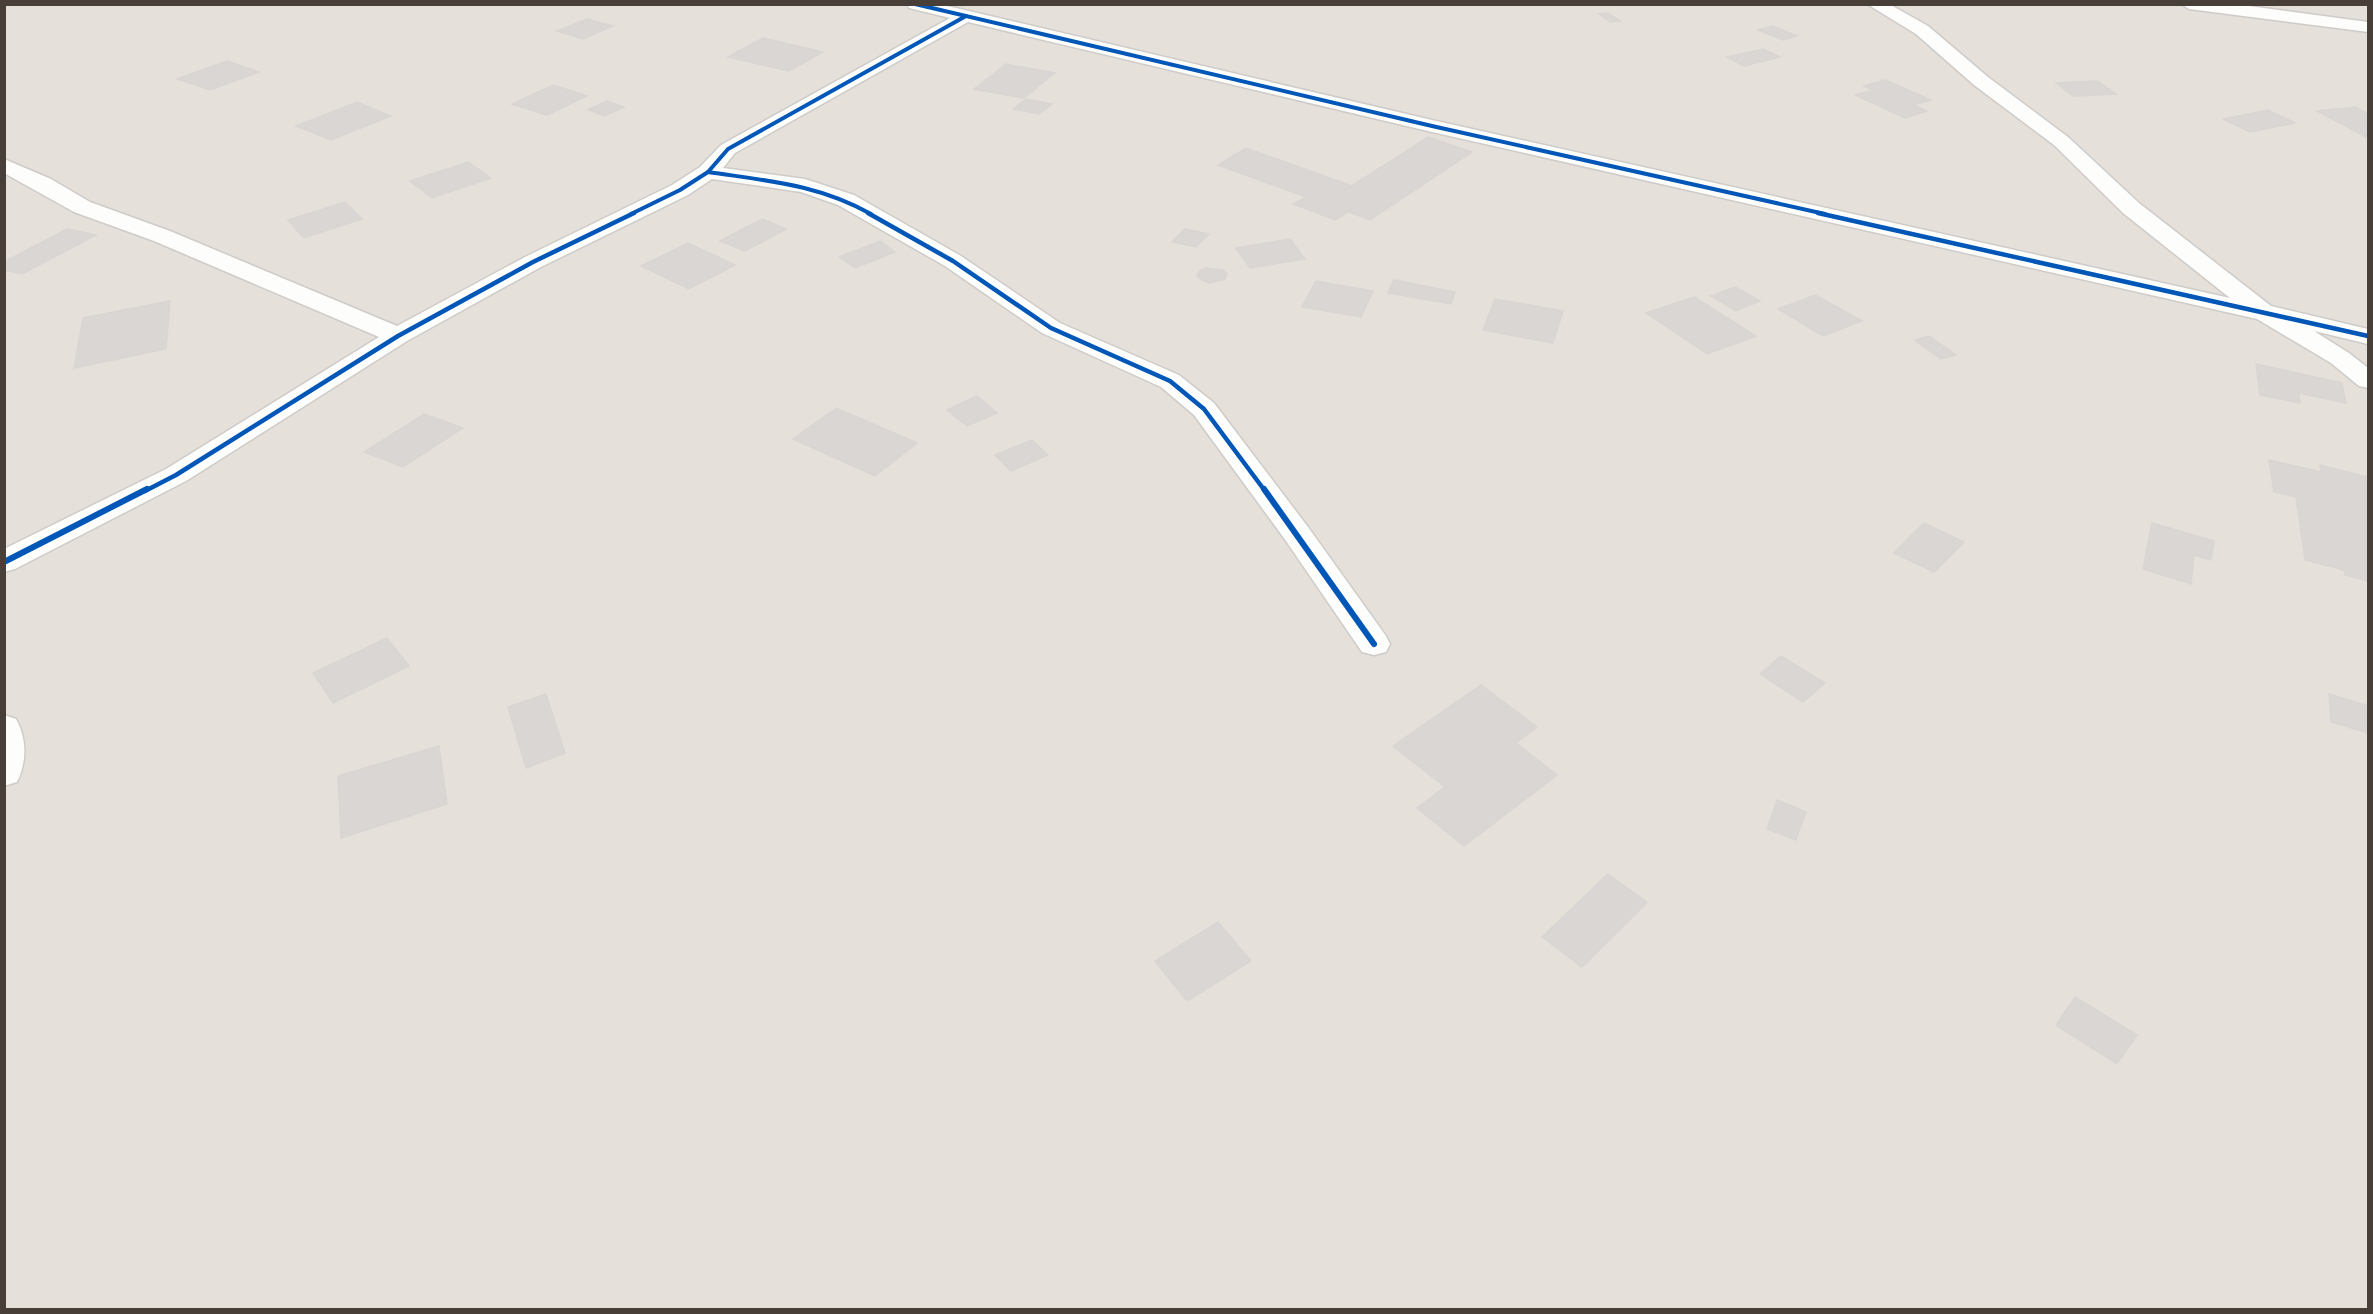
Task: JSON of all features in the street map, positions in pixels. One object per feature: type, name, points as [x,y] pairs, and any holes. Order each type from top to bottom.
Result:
[{"type":"street","points":[[915,4],[1432,126],[2368,336]]},
{"type":"street","points":[[1875,4],[1922,30],[1981,81],[2061,141],[2131,208],[2262,311],[2340,358],[2368,380]]},
{"type":"street","points":[[2189,4],[2368,27]]},
{"type":"street","points":[[4,562],[176,475],[398,336],[533,262],[680,190],[708,172],[728,149],[966,16]]},
{"type":"street","points":[[4,165],[82,207],[162,236],[398,336]]},
{"type":"street","points":[[708,172],[805,186],[846,200],[953,261],[1051,328],[1170,381],[1204,409],[1297,534],[1374,644]]},
{"type":"street","points":[[4,728],[8,753],[4,772]]},
{"type":"shaded area","points":[[5,5],[2368,5],[2368,1309],[5,1309]]},
{"type":"building","points":[[1608,13],[1620,21],[1610,22],[1599,14]]},
{"type":"building","points":[[587,19],[613,26],[583,39],[557,31]]},
{"type":"building","points":[[1772,26],[1797,36],[1783,40],[1758,30]]},
{"type":"building","points":[[763,38],[823,52],[789,71],[728,57]]},
{"type":"building","points":[[1763,49],[1780,57],[1744,66],[1727,57]]},
{"type":"building","points":[[227,61],[259,72],[210,90],[177,79]]},
{"type":"building","points":[[1006,64],[1055,73],[1024,98],[974,89]]},
{"type":"building","points":[[1885,80],[1931,100],[1914,105],[1927,111],[1905,118],[1855,95],[1873,90],[1864,86]]},
{"type":"building","points":[[2098,81],[2116,94],[2073,96],[2056,83]]},
{"type":"building","points":[[553,85],[587,96],[547,115],[512,104]]},
{"type":"building","points":[[1026,99],[1052,104],[1039,114],[1013,109]]},
{"type":"building","points":[[607,101],[624,107],[605,116],[588,110]]},
{"type":"building","points":[[357,102],[391,116],[331,140],[296,126]]},
{"type":"building","points":[[2356,107],[2368,114],[2368,138],[2317,111]]},
{"type":"building","points":[[2268,110],[2295,123],[2250,132],[2223,119]]},
{"type":"building","points":[[1428,137],[1472,152],[1370,220],[1325,203]]},
{"type":"building","points":[[1246,148],[1352,186],[1325,203],[1348,212],[1335,220],[1293,204],[1306,197],[1218,165]]},
{"type":"building","points":[[468,162],[491,178],[432,198],[410,181]]},
{"type":"building","points":[[345,202],[362,219],[304,238],[288,220]]},
{"type":"building","points":[[762,219],[786,229],[745,251],[720,241]]},
{"type":"building","points":[[67,229],[96,235],[22,274],[4,270],[4,262]]},
{"type":"building","points":[[1185,229],[1209,234],[1196,247],[1172,242]]},
{"type":"building","points":[[1290,239],[1305,259],[1250,268],[1236,248]]},
{"type":"building","points":[[880,241],[895,252],[855,268],[839,257]]},
{"type":"building","points":[[688,243],[735,265],[689,289],[641,266]]},
{"type":"building","points":[[1206,268],[1223,270],[1227,274],[1225,279],[1210,283],[1202,280],[1197,276],[1199,271]]},
{"type":"building","points":[[1394,280],[1455,292],[1451,304],[1388,293]]},
{"type":"building","points":[[1316,281],[1373,291],[1361,317],[1302,307]]},
{"type":"building","points":[[1735,287],[1760,301],[1736,311],[1711,296]]},
{"type":"building","points":[[1815,295],[1862,321],[1823,336],[1778,309]]},
{"type":"building","points":[[1694,297],[1756,336],[1707,354],[1646,313]]},
{"type":"building","points":[[1495,299],[1563,311],[1553,343],[1483,330]]},
{"type":"building","points":[[170,301],[166,349],[74,368],[83,318]]},
{"type":"building","points":[[1929,336],[1956,355],[1941,359],[1915,340]]},
{"type":"building","points":[[2256,364],[2342,383],[2346,403],[2299,393],[2300,403],[2260,395]]},
{"type":"building","points":[[977,396],[997,413],[967,426],[947,410]]},
{"type":"building","points":[[836,408],[917,443],[875,476],[793,439]]},
{"type":"building","points":[[424,414],[463,428],[403,467],[364,452]]},
{"type":"building","points":[[1032,440],[1048,455],[1011,471],[995,455]]},
{"type":"building","points":[[2269,460],[2321,472],[2320,465],[2368,477],[2368,581],[2345,575],[2344,570],[2305,560],[2296,497],[2274,492]]},
{"type":"building","points":[[1924,523],[1964,542],[1934,572],[1894,553]]},
{"type":"building","points":[[2152,523],[2214,541],[2211,560],[2194,555],[2191,584],[2143,569]]},
{"type":"building","points":[[387,638],[409,666],[333,703],[313,673]]},
{"type":"building","points":[[1781,656],[1825,683],[1803,702],[1760,674]]},
{"type":"building","points":[[1481,685],[1537,727],[1516,743],[1557,775],[1464,846],[1417,808],[1445,787],[1393,746]]},
{"type":"building","points":[[546,694],[565,753],[526,768],[508,707]]},
{"type":"building","points":[[2329,694],[2368,706],[2368,733],[2331,722]]},
{"type":"building","points":[[439,746],[447,804],[341,838],[338,776]]},
{"type":"building","points":[[1777,800],[1806,812],[1796,840],[1767,829]]},
{"type":"building","points":[[1608,874],[1647,902],[1582,967],[1542,937]]},
{"type":"building","points":[[1218,922],[1251,961],[1187,1001],[1155,961]]},
{"type":"building","points":[[2075,997],[2137,1035],[2117,1064],[2056,1025]]},
{"type":"cycle path","points":[[915,4],[1432,126],[2368,336]]},
{"type":"cycle path","points":[[4,562],[176,475],[398,336],[533,262],[680,190],[708,172],[728,149],[966,16]]},
{"type":"cycle path","points":[[708,172],[805,186],[846,200],[953,261],[1051,328],[1170,381],[1204,409],[1297,534],[1374,644]]}]
